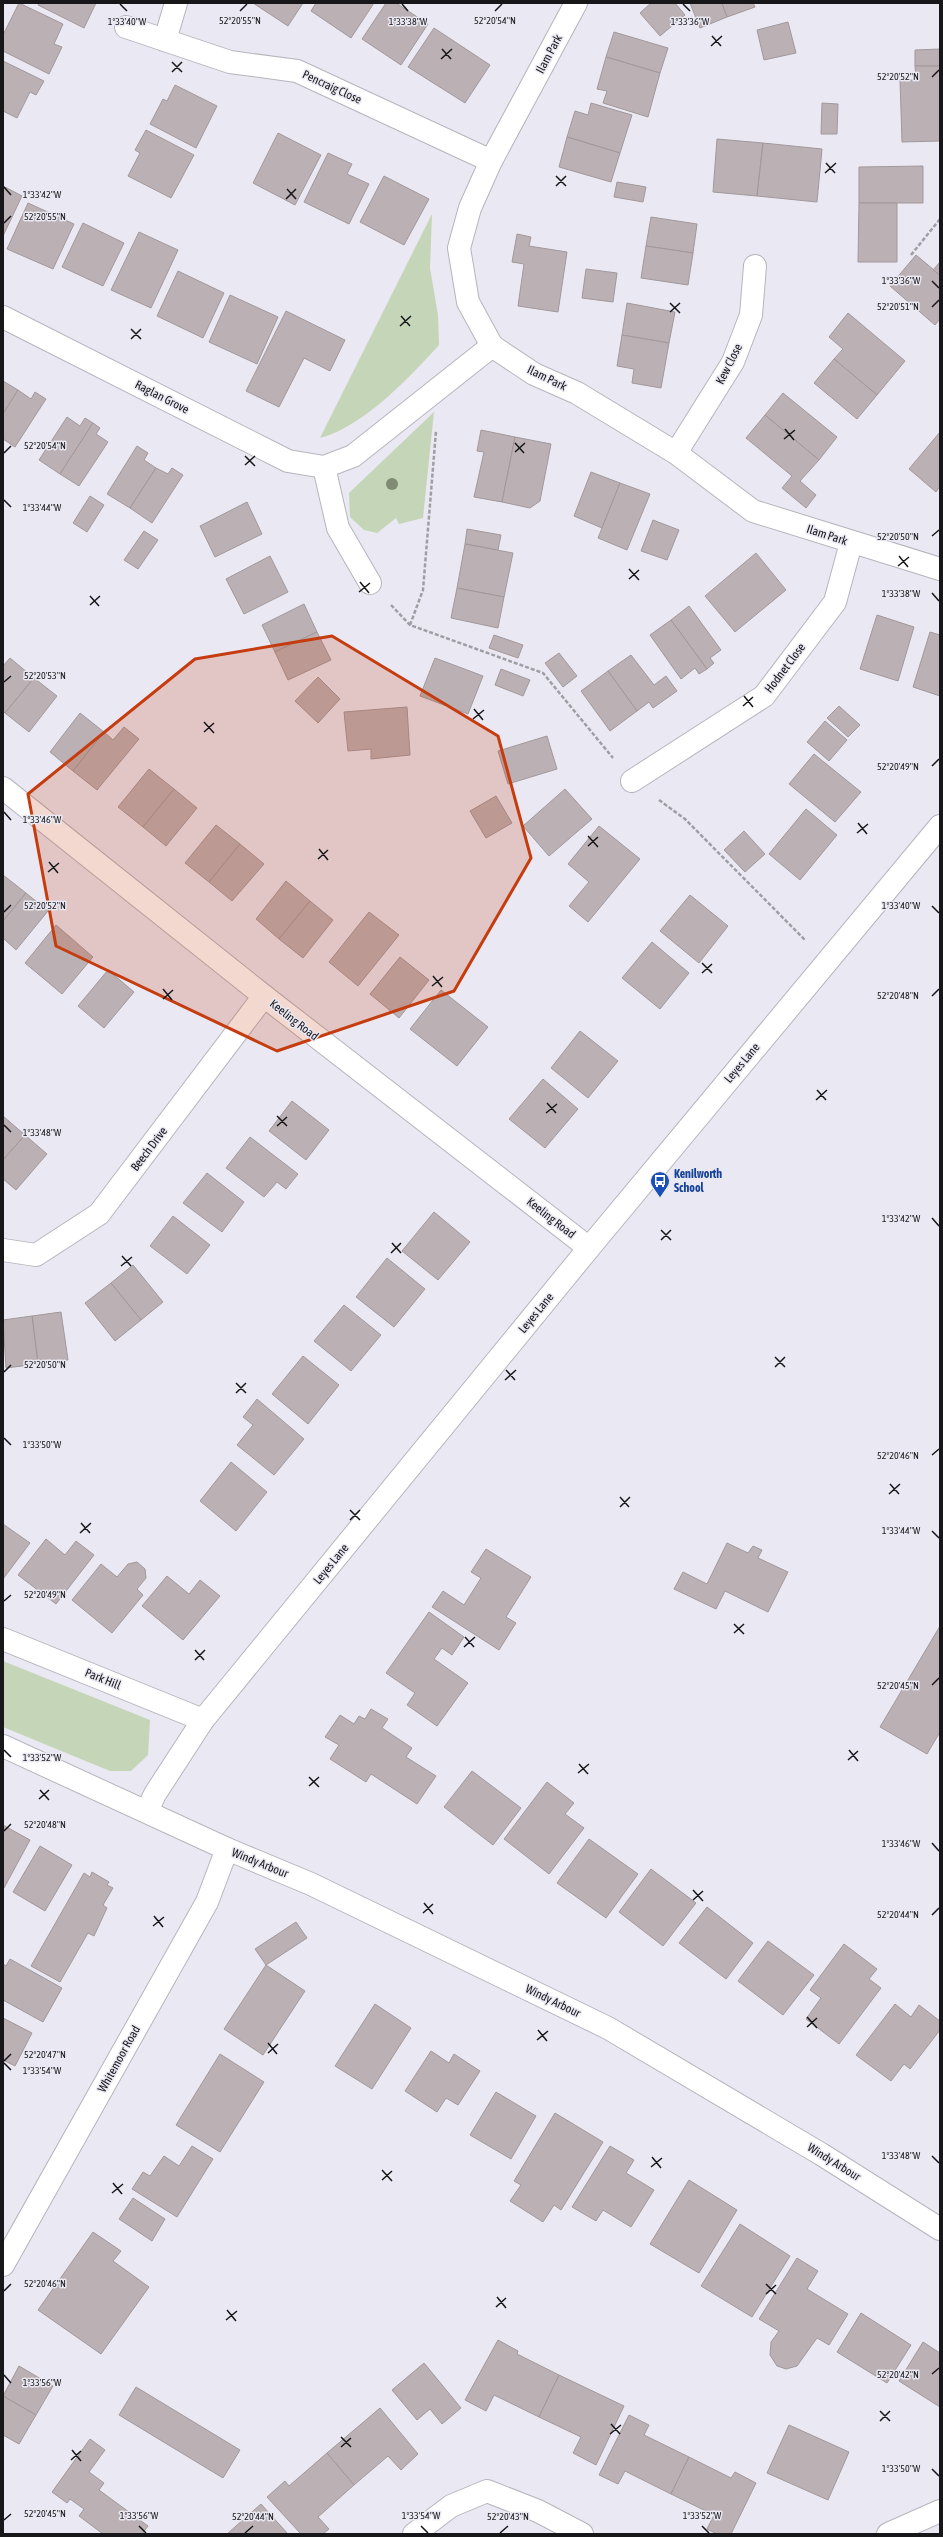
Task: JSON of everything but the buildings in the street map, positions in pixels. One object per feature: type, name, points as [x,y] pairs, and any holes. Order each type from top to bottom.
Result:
[{"type":"street","points":[[165,40],[176,3]]},
{"type":"street","name":"Ilam Park","points":[[576,3],[491,161],[470,208],[459,248],[468,302],[492,346],[534,374],[577,393],[676,453],[753,511],[851,543],[940,569]]},
{"type":"street","name":"Pencraig Close","points":[[126,27],[230,62],[297,71],[491,161]]},
{"type":"street","name":"Kew Close","points":[[676,453],[733,362],[751,315],[755,266]]},
{"type":"street","name":"Raglan Grove","points":[[3,317],[288,461],[324,467]]},
{"type":"street","points":[[370,583],[338,528],[324,467],[353,456],[492,346]]},
{"type":"street","name":"Hodnet Close","points":[[632,781],[764,696],[835,602],[851,543]]},
{"type":"street","name":"Keeling Road","points":[[3,788],[264,996],[589,1248]]},
{"type":"street","name":"Leyes Lane","points":[[147,1811],[155,1794],[203,1720],[589,1248],[940,826]]},
{"type":"street","name":"Beech Drive","points":[[3,1250],[36,1255],[99,1214],[264,996]]},
{"type":"street","name":"Park Hill","points":[[3,1638],[203,1720]]},
{"type":"street","points":[[3,1746],[147,1811]]},
{"type":"street","name":"Windy Arbour","points":[[147,1811],[227,1849],[311,1884],[608,2028],[822,2154],[940,2229]]},
{"type":"street","name":"Whitemoor Road","points":[[3,2265],[207,1902],[227,1849]]},
{"type":"street","points":[[414,2534],[451,2506],[487,2491],[538,2511],[582,2534]]},
{"type":"street","points":[[888,2534],[940,2511]]},
{"type":"path","points":[[911,255],[940,219]]},
{"type":"path","points":[[410,625],[423,590],[440,386]]},
{"type":"path","points":[[370,583],[410,625],[543,673],[632,781],[685,819],[827,962]]},
{"type":"highlighted area","points":[[332,636],[498,736],[531,858],[454,991],[277,1051],[56,946],[28,794],[195,659]]},
{"type":"green space","points":[[432,214],[430,268],[438,315],[439,345],[400,386],[369,412],[353,423],[320,438]]},
{"type":"green space","points":[[434,412],[423,518],[399,524],[396,518],[377,533],[364,530],[350,517],[349,493]]},
{"type":"green space","points":[[3,1661],[150,1720],[148,1755],[131,1771],[110,1771],[3,1727]]},
{"type":"place","name":"Kenilworth School","points":[[660,1198]]}]
